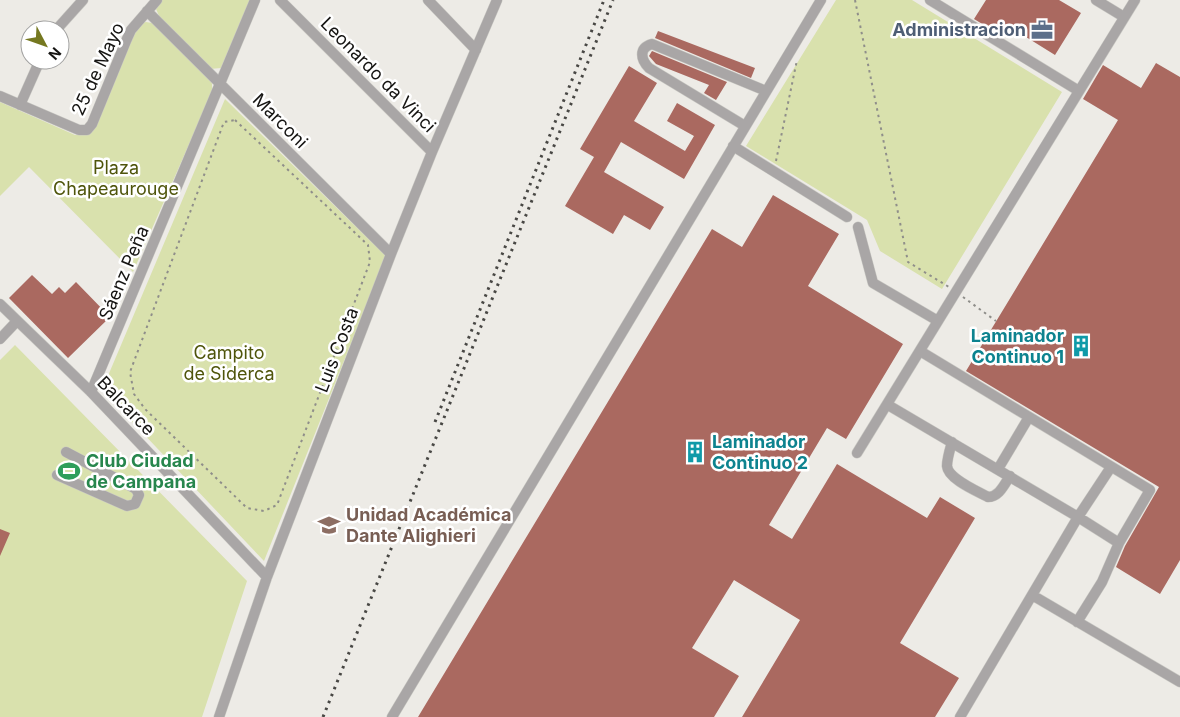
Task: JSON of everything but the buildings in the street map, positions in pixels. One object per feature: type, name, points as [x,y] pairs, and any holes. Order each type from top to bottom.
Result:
[{"type":"street","points":[[65,20],[82,0]]},
{"type":"street","name":"25 de Mayo","points":[[20,105],[79,130],[87,130],[92,124],[131,30],[156,0]]},
{"type":"street","name":"Sáenz Peña","points":[[91,392],[255,0]]},
{"type":"street","name":"Leonardo da Vinci","points":[[280,0],[432,152]]},
{"type":"street","points":[[428,0],[476,50]]},
{"type":"street","name":"Luis Costa","points":[[220,717],[267,577],[391,254],[497,0]]},
{"type":"street","points":[[392,717],[821,0]]},
{"type":"street","points":[[930,0],[1079,91]]},
{"type":"street","points":[[1096,0],[1124,18]]},
{"type":"street","points":[[857,453],[1135,0]]},
{"type":"street","name":"Marconi","points":[[147,11],[391,254]]},
{"type":"street","points":[[746,126],[649,68],[643,62],[644,49],[647,45],[652,44],[766,91]]},
{"type":"street","points":[[0,96],[20,105],[36,70]]},
{"type":"street","points":[[733,146],[847,217]]},
{"type":"street","points":[[858,227],[873,283],[938,321]]},
{"type":"street","name":"Balcarce","points":[[0,304],[91,392],[267,577]]},
{"type":"street","points":[[0,339],[17,321]]},
{"type":"street","points":[[920,351],[1150,490],[1119,543],[1102,582],[1078,622]]},
{"type":"street","points":[[888,405],[1010,476],[1119,543]]},
{"type":"street","points":[[998,469],[1029,417]]},
{"type":"street","points":[[952,442],[947,465],[949,473],[956,479],[988,497],[992,497],[998,493],[1010,476]]},
{"type":"street","points":[[57,475],[127,506],[135,504],[139,494],[136,489],[66,452]]},
{"type":"street","points":[[960,717],[1078,517],[1111,467]]},
{"type":"street","points":[[1032,595],[1179,680]]},
{"type":"path","points":[[855,0],[908,262],[956,292],[996,321]]},
{"type":"path","points":[[774,172],[798,57]]},
{"type":"path","points":[[235,120],[368,245],[370,262],[277,505],[264,512],[247,508],[145,409],[134,394],[130,372],[224,122],[235,120]]},
{"type":"green space","points":[[162,0],[250,0],[221,68],[210,69],[160,18],[156,9]]},
{"type":"green space","points":[[836,0],[912,0],[1062,92],[942,289],[880,251],[867,220],[746,146]]},
{"type":"green space","name":"Plaza Chapeaurouge","points":[[142,23],[152,23],[210,78],[212,92],[133,272],[29,167],[0,196],[0,102],[75,135],[84,135],[91,132],[134,33]]},
{"type":"green space","name":"Campito de Siderca","points":[[225,99],[386,256],[264,561],[102,390]]},
{"type":"green space","name":"Club Ciudad de Campana","points":[[15,345],[247,581],[202,717],[0,717],[0,360]]},
{"type":"railway","points":[[435,422],[604,0]]},
{"type":"railway","points":[[323,717],[613,0]]},
{"type":"place","name":"Administracion","points":[[1042,30]]},
{"type":"place","name":"Laminador Continuo 1","points":[[1081,346]]},
{"type":"place","name":"Laminador Continuo 2","points":[[695,452]]},
{"type":"place","name":"Club Ciudad de Campana","points":[[69,471]]},
{"type":"place","name":"Unidad Académica Dante Alighieri","points":[[329,525]]}]
